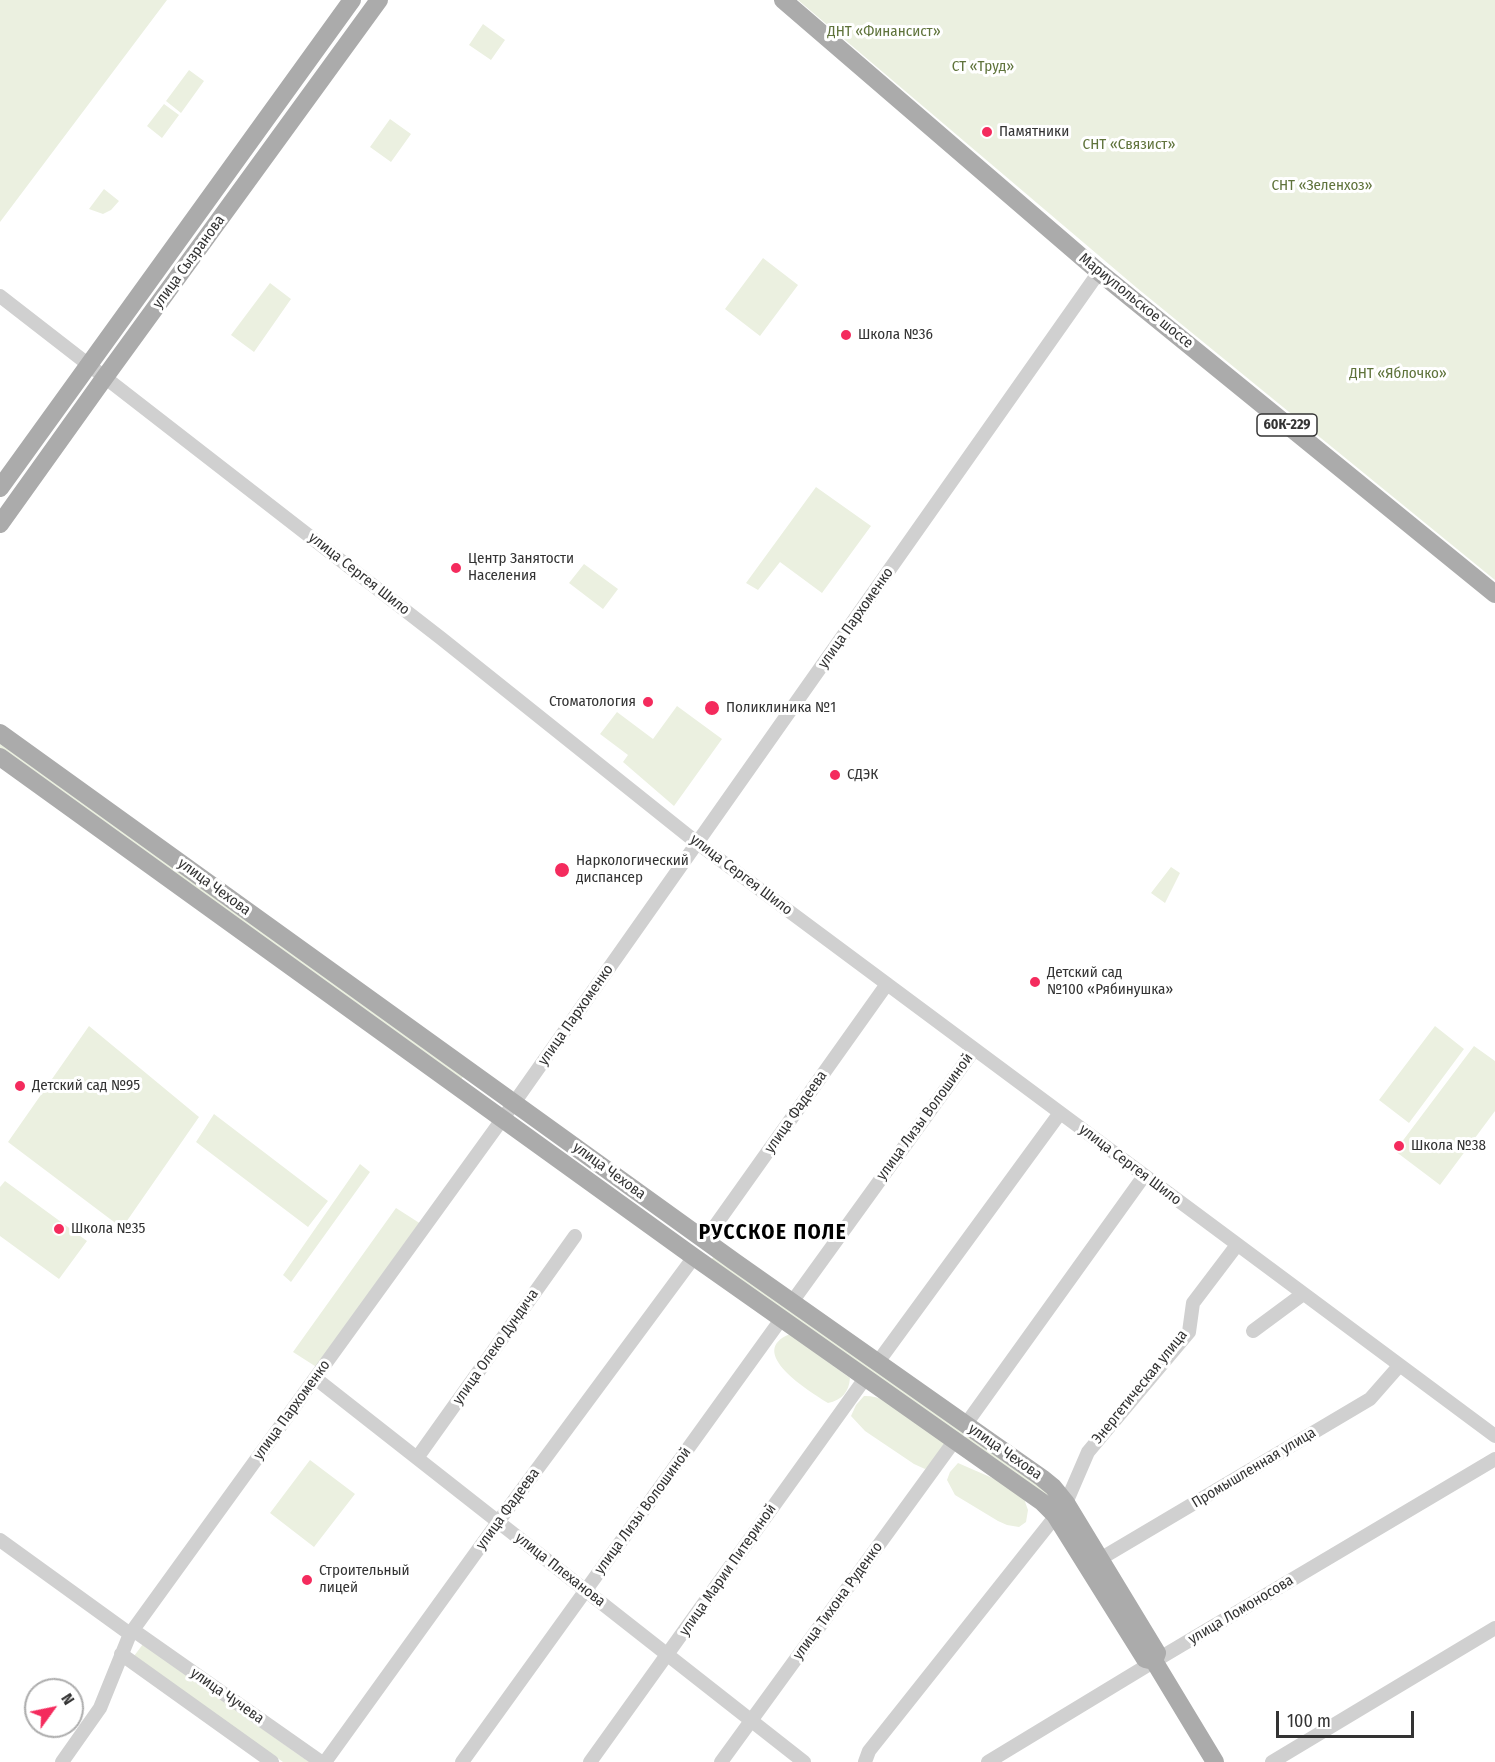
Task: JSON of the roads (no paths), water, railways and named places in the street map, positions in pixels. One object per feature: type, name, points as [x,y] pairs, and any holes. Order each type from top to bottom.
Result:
[{"type":"main road","name":"улица Сызранова","points":[[0,488],[352,0]]},
{"type":"main road","name":"улица Сызранова","points":[[0,524],[379,0]]},
{"type":"main road","name":"Мариупольское шоссе","points":[[783,0],[1099,272],[1495,594]]},
{"type":"main road","points":[[243,149],[261,162]]},
{"type":"main road","name":"улица Чехова","points":[[0,733],[514,1104],[1053,1487],[1061,1509],[1145,1659],[1154,1661],[1215,1762]]},
{"type":"main road","name":"улица Чехова","points":[[0,757],[694,1257],[1042,1502],[1061,1509],[1100,1559],[1157,1653],[1154,1661]]},
{"type":"main road","points":[[694,1257],[705,1240]]},
{"type":"street","name":"улица Пархоменко","points":[[62,1762],[100,1708],[132,1632],[514,1104],[1099,272]]},
{"type":"street","name":"улица Сергея Шило","points":[[0,296],[442,639],[696,843],[1495,1436]]},
{"type":"street","name":"улица Фадеева","points":[[705,1240],[887,984]]},
{"type":"street","name":"улица Лизы Волошиной","points":[[792,1302],[974,1050]]},
{"type":"street","points":[[878,1362],[1060,1113]]},
{"type":"street","points":[[966,1424],[1144,1176]]},
{"type":"street","name":"улица Олеко Дундича","points":[[417,1458],[575,1236]]},
{"type":"street","name":"Энергетическая улица","points":[[865,1762],[869,1751],[1061,1509],[1088,1452],[1189,1332],[1193,1303],[1237,1245]]},
{"type":"street","name":"улица Фадеева","points":[[323,1762],[694,1257]]},
{"type":"street","points":[[1253,1331],[1303,1294]]},
{"type":"street","name":"улица Лизы Волошиной","points":[[462,1762],[782,1318]]},
{"type":"street","name":"Промышленная улица","points":[[1100,1559],[1370,1399],[1399,1366]]},
{"type":"street","name":"улица Марии Питериной","points":[[590,1762],[866,1377]]},
{"type":"street","name":"улица Плеханова","points":[[315,1378],[804,1762]]},
{"type":"street","name":"улица Тихона Руденко","points":[[720,1762],[955,1440]]},
{"type":"street","name":"улица Ломоносова","points":[[988,1762],[1495,1459]]},
{"type":"street","name":"улица Чучева","points":[[0,1540],[323,1762]]},
{"type":"street","points":[[1272,1762],[1495,1628]]},
{"type":"street","name":"улица Чучева","points":[[121,1654],[272,1762]]},
{"type":"place","name":"Памятники","points":[[987,132]]},
{"type":"place","name":"Школа №36","points":[[846,335]]},
{"type":"place","name":"Центр Занятости Населения","points":[[456,568]]},
{"type":"place","name":"Стоматология","points":[[648,702]]},
{"type":"place","name":"Поликлиника №1","points":[[712,708]]},
{"type":"place","name":"СДЭК","points":[[835,775]]},
{"type":"place","name":"Наркологический диспансер","points":[[562,870]]},
{"type":"place","name":"Детский сад №100 «Рябинушка»","points":[[1035,982]]},
{"type":"place","name":"Детский сад №95","points":[[20,1086]]},
{"type":"place","name":"Школа №38","points":[[1399,1146]]},
{"type":"place","name":"Школа №35","points":[[59,1229]]},
{"type":"place","name":"Строительный лицей","points":[[307,1580]]},
{"type":"district","name":"РУССКОЕ ПОЛЕ","points":[[773,1233]]},
{"type":"park label","name":"ДНТ «Финансист»","points":[[884,32]]},
{"type":"park label","name":"СТ «Труд»","points":[[983,67]]},
{"type":"park label","name":"СНТ «Связист»","points":[[1129,145]]},
{"type":"park label","name":"СНТ «Зеленхоз»","points":[[1322,186]]},
{"type":"park label","name":"ДНТ «Яблочко»","points":[[1398,374]]}]
